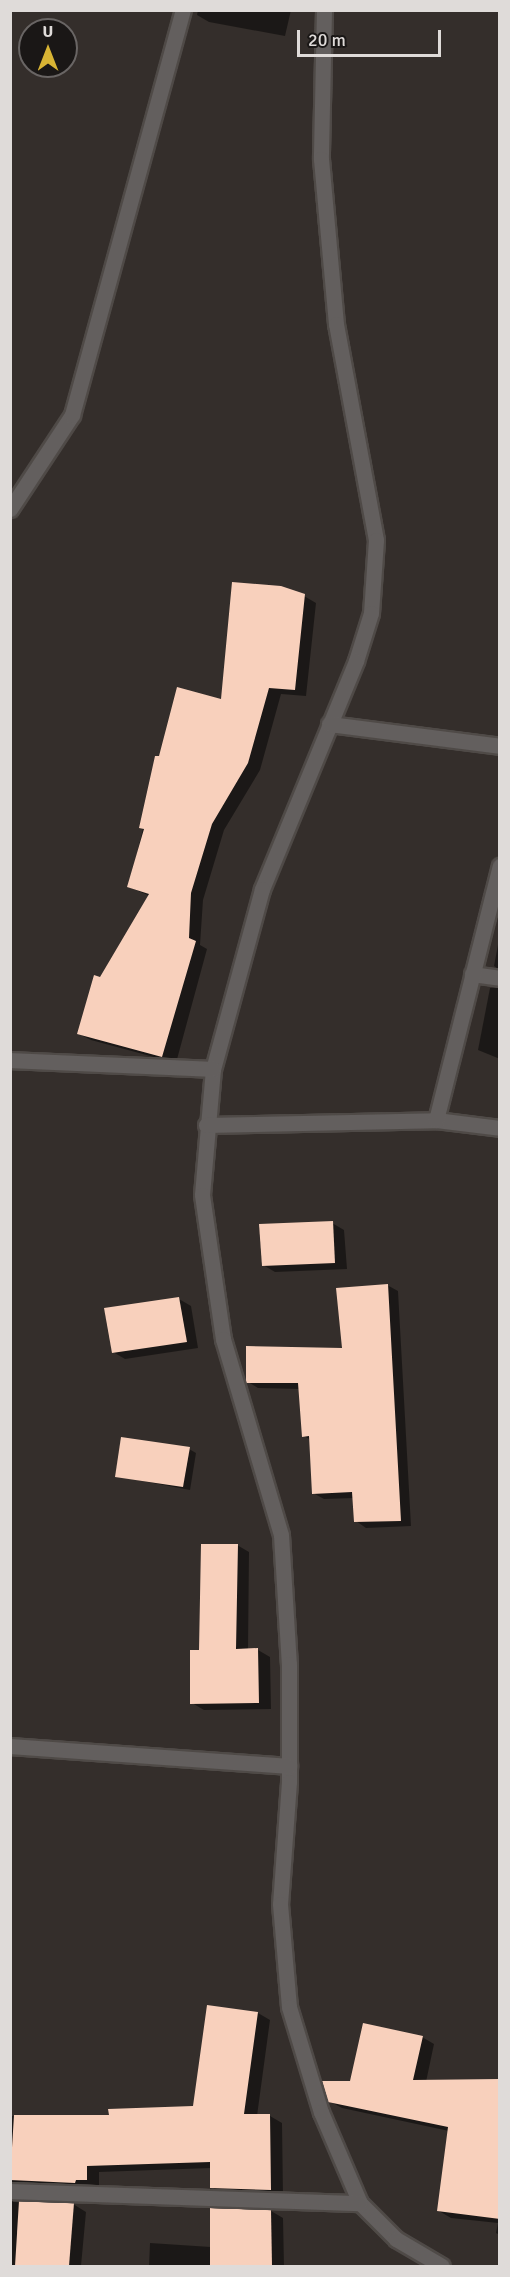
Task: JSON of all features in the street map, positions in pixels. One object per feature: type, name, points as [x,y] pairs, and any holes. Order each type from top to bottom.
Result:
[{"type":"street","points":[[10,509],[72,415],[183,10]]},
{"type":"street","points":[[324,10],[321,159],[329,260],[341,356],[376,540],[371,613],[261,889],[213,1070],[206,1125],[202,1195],[223,1339],[281,1535],[290,1664],[290,1766],[280,1904],[290,2007],[321,2112],[360,2204],[396,2239],[442,2266]]},
{"type":"street","points":[[328,724],[500,746]]},
{"type":"street","points":[[436,1120],[500,866]]},
{"type":"street","points":[[472,974],[500,978]]},
{"type":"street","points":[[10,1060],[213,1070]]},
{"type":"street","points":[[206,1125],[436,1120],[500,1128]]},
{"type":"street","points":[[10,1746],[290,1766]]},
{"type":"street","points":[[10,2191],[360,2204]]},
{"type":"building","points":[[232,582],[281,586],[305,594],[295,690],[269,688],[248,763],[212,824],[191,893],[189,938],[196,941],[162,1057],[77,1034],[94,975],[100,977],[149,894],[127,887],[144,829],[139,828],[155,756],[159,756],[177,687],[221,699]]},
{"type":"building","points":[[333,1221],[335,1263],[262,1266],[259,1224]]},
{"type":"building","points":[[388,1284],[401,1521],[354,1522],[352,1492],[312,1494],[309,1436],[302,1437],[298,1383],[246,1383],[246,1346],[342,1348],[336,1288]]},
{"type":"building","points":[[179,1297],[187,1342],[112,1353],[104,1308]]},
{"type":"building","points":[[121,1437],[190,1447],[183,1487],[115,1477]]},
{"type":"building","points":[[201,1544],[238,1544],[236,1649],[258,1648],[259,1703],[190,1704],[190,1650],[199,1650]]},
{"type":"building","points":[[207,2005],[258,2012],[244,2114],[270,2114],[271,2190],[210,2188],[210,2162],[87,2166],[87,2180],[76,2180],[75,2183],[10,2180],[14,2115],[109,2115],[108,2109],[193,2106]]},
{"type":"building","points":[[363,2023],[423,2036],[413,2080],[500,2079],[500,2219],[437,2211],[448,2127],[328,2102],[322,2081],[350,2081]]},
{"type":"building","points":[[19,2201],[74,2203],[69,2266],[15,2266]]},
{"type":"building","points":[[210,2208],[271,2210],[272,2266],[210,2266]]}]
